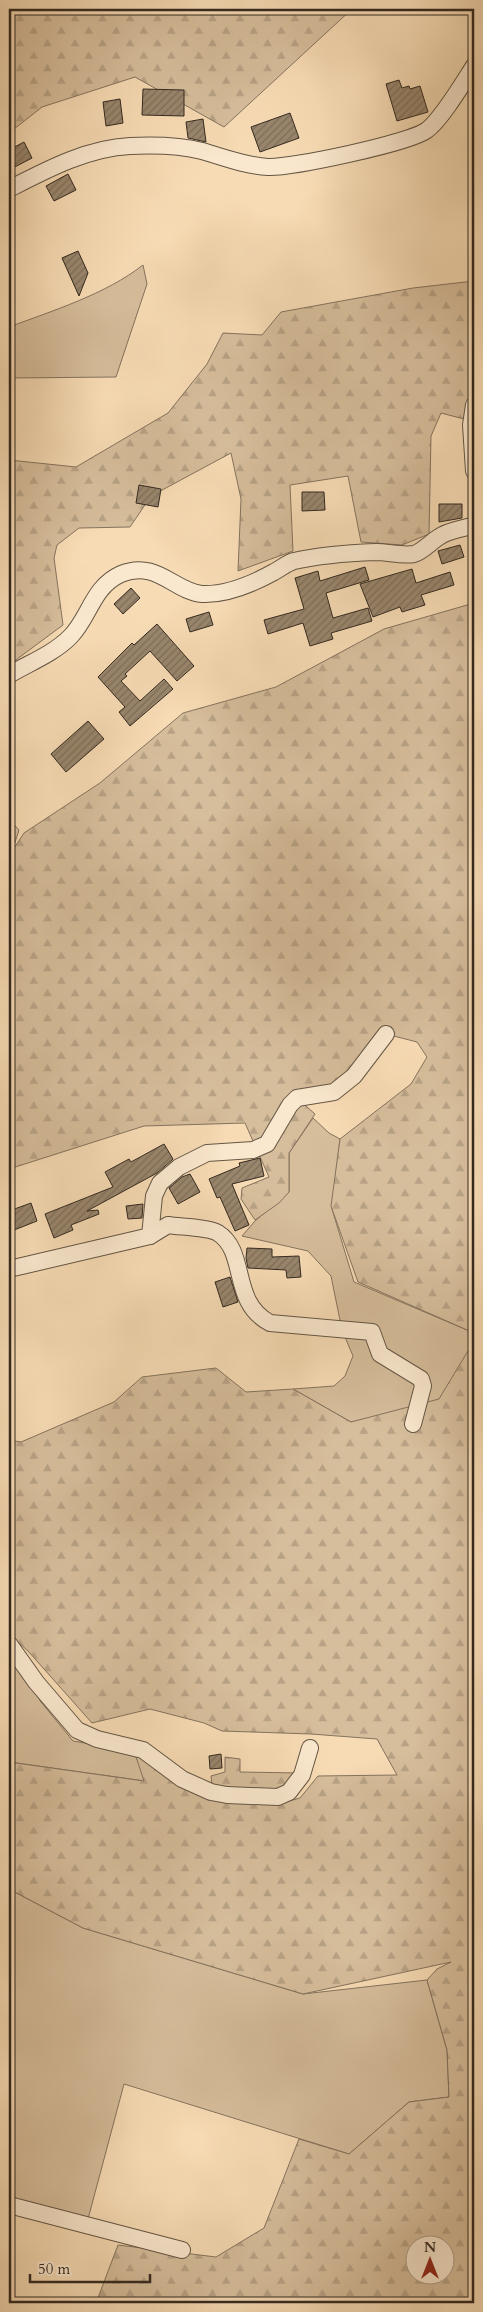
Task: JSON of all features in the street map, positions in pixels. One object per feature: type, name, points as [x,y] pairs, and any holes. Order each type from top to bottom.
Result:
[{"type":"street","points":[[9,189],[68,161],[127,146],[156,145],[199,150],[238,162],[268,167],[307,162],[408,140],[427,130],[474,66]]},
{"type":"street","points":[[474,405],[471,425],[474,471]]},
{"type":"street","points":[[9,675],[50,652],[69,638],[80,624],[100,588],[132,570],[162,574],[191,591],[202,594],[213,593],[231,590],[253,582],[291,562],[317,557],[376,552],[415,554],[441,535],[474,524]]},
{"type":"street","points":[[150,1236],[154,1196],[160,1183],[179,1167],[206,1153],[253,1150],[266,1144],[290,1105],[298,1098],[334,1092],[354,1076],[386,1034]]},
{"type":"street","points":[[9,1269],[150,1236],[168,1225],[216,1232],[228,1241],[248,1306],[258,1317],[270,1323],[372,1332],[380,1354],[420,1379],[422,1386],[414,1424]]},
{"type":"street","points":[[9,1644],[36,1682],[78,1730],[97,1739],[143,1750],[182,1779],[210,1792],[227,1795],[278,1797],[290,1792],[302,1775],[310,1748]]},
{"type":"street","points":[[9,2205],[182,2250]]},
{"type":"green space","points":[[9,9],[352,9],[224,127],[135,77],[42,107],[9,133]]},
{"type":"green space","points":[[143,265],[147,284],[116,377],[9,378],[9,327],[96,293]]},
{"type":"green space","points":[[474,281],[474,371],[470,371],[468,420],[441,413],[431,436],[429,534],[402,545],[361,542],[348,476],[290,485],[293,551],[238,571],[241,499],[231,453],[151,496],[130,527],[79,528],[57,545],[54,558],[63,625],[9,665],[9,460],[76,467],[168,413],[207,364],[223,333],[262,335],[281,312],[413,288]]},
{"type":"green space","points":[[474,603],[474,1333],[358,1282],[331,1206],[340,1139],[411,1084],[427,1057],[417,1042],[390,1035],[346,1082],[298,1099],[315,1114],[289,1153],[289,1192],[279,1203],[255,1220],[241,1199],[242,1188],[269,1177],[245,1123],[144,1126],[9,1169],[9,856],[24,833],[100,783],[183,713],[276,687],[384,629]]},
{"type":"green space","points":[[9,819],[19,830],[9,861]]},
{"type":"green space","points":[[313,1118],[329,1133],[340,1139],[332,1209],[354,1282],[474,1333],[474,1341],[442,1402],[351,1422],[293,1389],[334,1386],[345,1376],[353,1356],[342,1330],[331,1276],[308,1251],[242,1236],[255,1221],[289,1192],[289,1153]]},
{"type":"green space","points":[[474,1341],[474,2303],[96,2303],[118,2245],[216,2257],[264,2228],[299,2139],[349,2154],[409,2102],[449,2097],[447,2050],[427,1980],[437,1969],[451,1962],[303,1994],[83,1928],[9,1889],[9,1762],[144,1781],[134,1751],[212,1786],[211,1776],[225,1772],[225,1757],[240,1759],[240,1772],[299,1773],[282,1803],[300,1798],[318,1776],[397,1775],[377,1739],[311,1734],[222,1731],[204,1723],[150,1709],[92,1723],[28,1651],[9,1634],[9,1440],[21,1442],[114,1402],[142,1377],[216,1368],[246,1392],[293,1389],[351,1422],[439,1399]]},
{"type":"green space","points":[[9,1658],[17,1665],[41,1702],[73,1741],[134,1751],[145,1781],[9,1762]]},
{"type":"green space","points":[[9,1889],[83,1928],[303,1994],[427,1980],[447,2050],[449,2097],[409,2102],[349,2154],[124,2084],[88,2219],[9,2199]]},
{"type":"building","points":[[399,80],[402,88],[409,86],[410,89],[420,86],[428,112],[397,121],[386,84]]},
{"type":"building","points":[[143,89],[184,90],[184,116],[142,115]]},
{"type":"building","points":[[120,99],[123,123],[106,126],[103,102]]},
{"type":"building","points":[[290,113],[299,138],[260,152],[251,127]]},
{"type":"building","points":[[203,119],[206,142],[188,138],[186,122]]},
{"type":"building","points":[[24,142],[32,158],[9,170],[9,150]]},
{"type":"building","points":[[68,174],[76,190],[54,201],[46,186]]},
{"type":"building","points":[[78,251],[88,273],[79,296],[62,258]]},
{"type":"building","points":[[139,485],[161,489],[158,507],[136,503]]},
{"type":"building","points":[[302,492],[324,492],[325,510],[302,511]]},
{"type":"building","points":[[439,504],[462,504],[462,518],[439,522]]},
{"type":"building","points":[[460,545],[464,557],[442,564],[438,551]]},
{"type":"building","points":[[365,567],[369,580],[326,593],[333,618],[368,608],[372,621],[331,633],[333,639],[310,646],[303,623],[268,634],[264,620],[304,609],[295,578],[318,571],[320,581]]},
{"type":"building","points":[[412,569],[416,583],[450,572],[454,585],[421,595],[425,605],[402,612],[400,607],[373,617],[360,584]]},
{"type":"building","points":[[131,588],[140,598],[123,614],[114,604]]},
{"type":"building","points":[[209,612],[213,625],[190,632],[186,619]]},
{"type":"building","points":[[157,624],[194,666],[177,681],[150,651],[125,674],[127,676],[121,681],[140,701],[164,679],[173,689],[130,726],[119,712],[125,707],[98,677],[132,643],[134,645]]},
{"type":"building","points":[[88,721],[104,739],[66,772],[51,754]]},
{"type":"building","points":[[164,1144],[173,1159],[157,1173],[87,1211],[98,1210],[99,1214],[71,1225],[73,1230],[54,1238],[45,1214],[113,1187],[105,1172],[129,1159],[131,1162]]},
{"type":"building","points":[[260,1158],[264,1176],[232,1184],[249,1225],[235,1231],[220,1197],[217,1198],[209,1179],[240,1166],[239,1163]]},
{"type":"building","points":[[190,1174],[200,1192],[178,1204],[169,1188],[182,1177]]},
{"type":"building","points":[[31,1203],[37,1221],[9,1232],[9,1211]]},
{"type":"building","points":[[143,1204],[142,1218],[128,1219],[126,1206]]},
{"type":"building","points":[[247,1248],[272,1249],[272,1257],[299,1256],[301,1277],[287,1278],[286,1270],[248,1268]]},
{"type":"building","points":[[230,1277],[238,1302],[223,1307],[215,1282]]},
{"type":"building","points":[[221,1754],[222,1768],[210,1769],[209,1756]]}]
